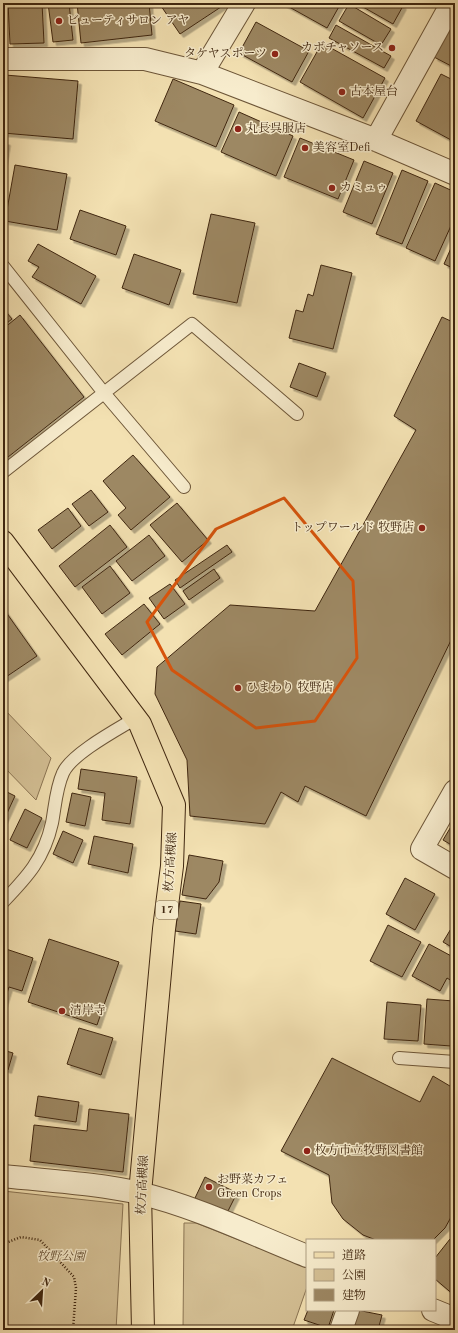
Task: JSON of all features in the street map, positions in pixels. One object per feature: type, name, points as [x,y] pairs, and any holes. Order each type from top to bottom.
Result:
[{"type":"main road","name":"枚方高槻線","points":[[3,542],[140,724],[174,805],[172,866],[164,929],[140,1193],[143,1330]]},
{"type":"street","points":[[202,73],[244,3]]},
{"type":"street","points":[[376,140],[452,3]]},
{"type":"street","points":[[3,60],[145,59],[202,73],[376,140],[455,174]]},
{"type":"street","points":[[455,791],[422,849],[455,868]]},
{"type":"street","points":[[3,1176],[119,1189],[140,1193],[186,1208],[306,1256]]},
{"type":"street","points":[[341,1330],[348,1311]]},
{"type":"street","points":[[435,1311],[455,1319]]},
{"type":"lane","points":[[3,266],[104,393],[184,487]]},
{"type":"lane","points":[[3,472],[192,324],[297,414]]},
{"type":"lane","points":[[3,902],[31,872],[43,851],[52,825],[63,772],[81,753],[136,718]]},
{"type":"lane","points":[[399,1058],[455,1062]]},
{"type":"path","points":[[3,1244],[21,1237],[40,1240],[74,1277],[76,1288],[73,1330]]},
{"type":"highlighted area","points":[[284,498],[353,581],[357,658],[315,721],[256,728],[172,670],[147,622],[216,529]]},
{"type":"green space","points":[[4,709],[51,758],[36,800],[3,766]]},
{"type":"green space","name":"牧野公園","points":[[3,1191],[123,1204],[116,1330],[3,1330]]},
{"type":"green space","points":[[184,1223],[196,1223],[306,1267],[306,1290],[292,1330],[183,1330]]},
{"type":"building","points":[[8,3],[42,3],[44,43],[10,44]]},
{"type":"building","points":[[48,3],[69,3],[73,40],[53,42]]},
{"type":"building","points":[[77,3],[149,3],[152,35],[81,43]]},
{"type":"building","points":[[159,3],[227,3],[180,34]]},
{"type":"building","points":[[282,3],[341,3],[327,28]]},
{"type":"building","points":[[356,3],[397,3],[403,6],[393,24]]},
{"type":"building","points":[[349,4],[391,29],[381,45],[339,21]]},
{"type":"building","points":[[455,18],[455,68],[434,57]]},
{"type":"building","points":[[256,22],[309,51],[292,82],[239,53]]},
{"type":"building","points":[[336,25],[391,56],[384,68],[329,38]]},
{"type":"building","points":[[322,43],[385,78],[363,118],[300,82]]},
{"type":"building","points":[[441,74],[455,81],[455,132],[451,140],[416,121]]},
{"type":"building","points":[[5,75],[78,81],[73,139],[3,133]]},
{"type":"building","points":[[173,79],[234,105],[216,147],[155,121]]},
{"type":"building","points":[[239,112],[293,136],[276,176],[221,152]]},
{"type":"building","points":[[300,138],[354,160],[338,199],[284,177]]},
{"type":"building","points":[[3,141],[7,142],[3,166]]},
{"type":"building","points":[[364,161],[393,173],[372,224],[343,212]]},
{"type":"building","points":[[15,165],[67,174],[57,230],[5,221]]},
{"type":"building","points":[[402,170],[428,181],[402,244],[376,234]]},
{"type":"building","points":[[435,183],[455,192],[455,217],[435,261],[406,248]]},
{"type":"building","points":[[80,210],[126,226],[116,255],[70,239]]},
{"type":"building","points":[[211,214],[255,223],[237,303],[193,294]]},
{"type":"building","points":[[455,239],[455,269],[444,264]]},
{"type":"building","points":[[38,244],[96,276],[81,304],[32,277],[39,267],[28,261]]},
{"type":"building","points":[[134,254],[181,270],[169,305],[122,288]]},
{"type":"building","points":[[321,265],[352,273],[333,349],[289,338],[296,310],[303,312],[308,294],[313,296]]},
{"type":"building","points":[[3,308],[12,319],[3,326]]},
{"type":"building","points":[[20,315],[84,397],[3,461],[3,329]]},
{"type":"building","points":[[442,317],[455,323],[455,632],[366,816],[305,786],[298,802],[281,792],[265,824],[190,816],[187,760],[155,694],[157,667],[230,605],[315,611],[416,430],[394,416]]},
{"type":"building","points":[[299,363],[326,373],[317,397],[290,387]]},
{"type":"building","points":[[133,455],[170,497],[131,530],[118,515],[126,508],[103,481]]},
{"type":"building","points":[[91,490],[108,512],[89,526],[72,504]]},
{"type":"building","points":[[177,503],[208,540],[182,562],[150,525]]},
{"type":"building","points":[[68,508],[81,526],[52,549],[38,530]]},
{"type":"building","points":[[110,525],[127,547],[75,587],[59,566]]},
{"type":"building","points":[[149,535],[165,556],[132,581],[116,561]]},
{"type":"building","points":[[227,545],[232,552],[180,588],[175,580]]},
{"type":"building","points":[[110,566],[130,593],[102,614],[82,587]]},
{"type":"building","points":[[214,569],[220,578],[189,600],[183,591]]},
{"type":"building","points":[[170,584],[185,604],[164,619],[149,598]]},
{"type":"building","points":[[144,604],[160,624],[122,655],[105,634]]},
{"type":"building","points":[[3,608],[37,656],[3,679]]},
{"type":"building","points":[[81,769],[137,777],[130,824],[102,820],[105,793],[78,789]]},
{"type":"building","points":[[3,790],[15,796],[3,822]]},
{"type":"building","points":[[72,793],[91,797],[85,826],[66,822]]},
{"type":"building","points":[[25,809],[42,818],[27,848],[10,840]]},
{"type":"building","points":[[455,820],[455,847],[443,840]]},
{"type":"building","points":[[63,831],[83,840],[73,863],[53,854]]},
{"type":"building","points":[[94,836],[133,844],[128,873],[88,864]]},
{"type":"building","points":[[189,855],[223,861],[219,882],[206,899],[182,895]]},
{"type":"building","points":[[405,878],[435,894],[415,930],[386,914]]},
{"type":"building","points":[[180,901],[201,904],[196,934],[175,931]]},
{"type":"building","points":[[455,922],[455,949],[443,942]]},
{"type":"building","points":[[388,925],[421,942],[402,977],[370,961]]},
{"type":"building","points":[[49,939],[119,962],[97,1025],[28,1002]]},
{"type":"building","points":[[429,944],[455,958],[455,983],[447,978],[440,991],[412,976]]},
{"type":"building","points":[[3,948],[33,958],[22,991],[9,987],[3,1006]]},
{"type":"building","points":[[427,999],[454,1001],[451,1046],[424,1044]]},
{"type":"building","points":[[387,1002],[421,1005],[418,1041],[384,1039]]},
{"type":"building","points":[[79,1028],[113,1038],[101,1075],[67,1064]]},
{"type":"building","points":[[3,1050],[13,1053],[8,1070],[3,1068]]},
{"type":"building","points":[[332,1058],[420,1102],[433,1076],[455,1089],[455,1210],[445,1228],[434,1239],[373,1239],[363,1235],[343,1219],[332,1203],[329,1175],[281,1151]]},
{"type":"building","points":[[38,1096],[79,1102],[76,1122],[35,1116]]},
{"type":"building","points":[[89,1109],[129,1114],[123,1172],[30,1161],[34,1125],[87,1131]]},
{"type":"building","points":[[205,1177],[237,1193],[227,1213],[195,1198]]},
{"type":"building","points":[[450,1239],[455,1242],[455,1296],[436,1280],[436,1257]]},
{"type":"building","points":[[308,1311],[334,1311],[328,1328],[304,1320]]},
{"type":"building","points":[[357,1311],[382,1315],[378,1330],[352,1330]]},
{"type":"place","name":"ビューティサロン アヤ","points":[[59,21]]},
{"type":"place","name":"カボチャソース","points":[[392,48]]},
{"type":"place","name":"タケヤスポーツ","points":[[275,54]]},
{"type":"place","name":"古本屋台","points":[[342,92]]},
{"type":"place","name":"丸長呉服店","points":[[238,129]]},
{"type":"place","name":"美容室Defi","points":[[305,148]]},
{"type":"place","name":"カミュゥ","points":[[332,188]]},
{"type":"place","name":"トップワールド 牧野店","points":[[422,528]]},
{"type":"place","name":"ひまわり 牧野店","points":[[238,688]]},
{"type":"place","name":"清岸寺","points":[[62,1011]]},
{"type":"place","name":"枚方市立牧野図書館","points":[[307,1151]]},
{"type":"place","name":"お野菜カフェ Green Crops","points":[[209,1187]]}]
